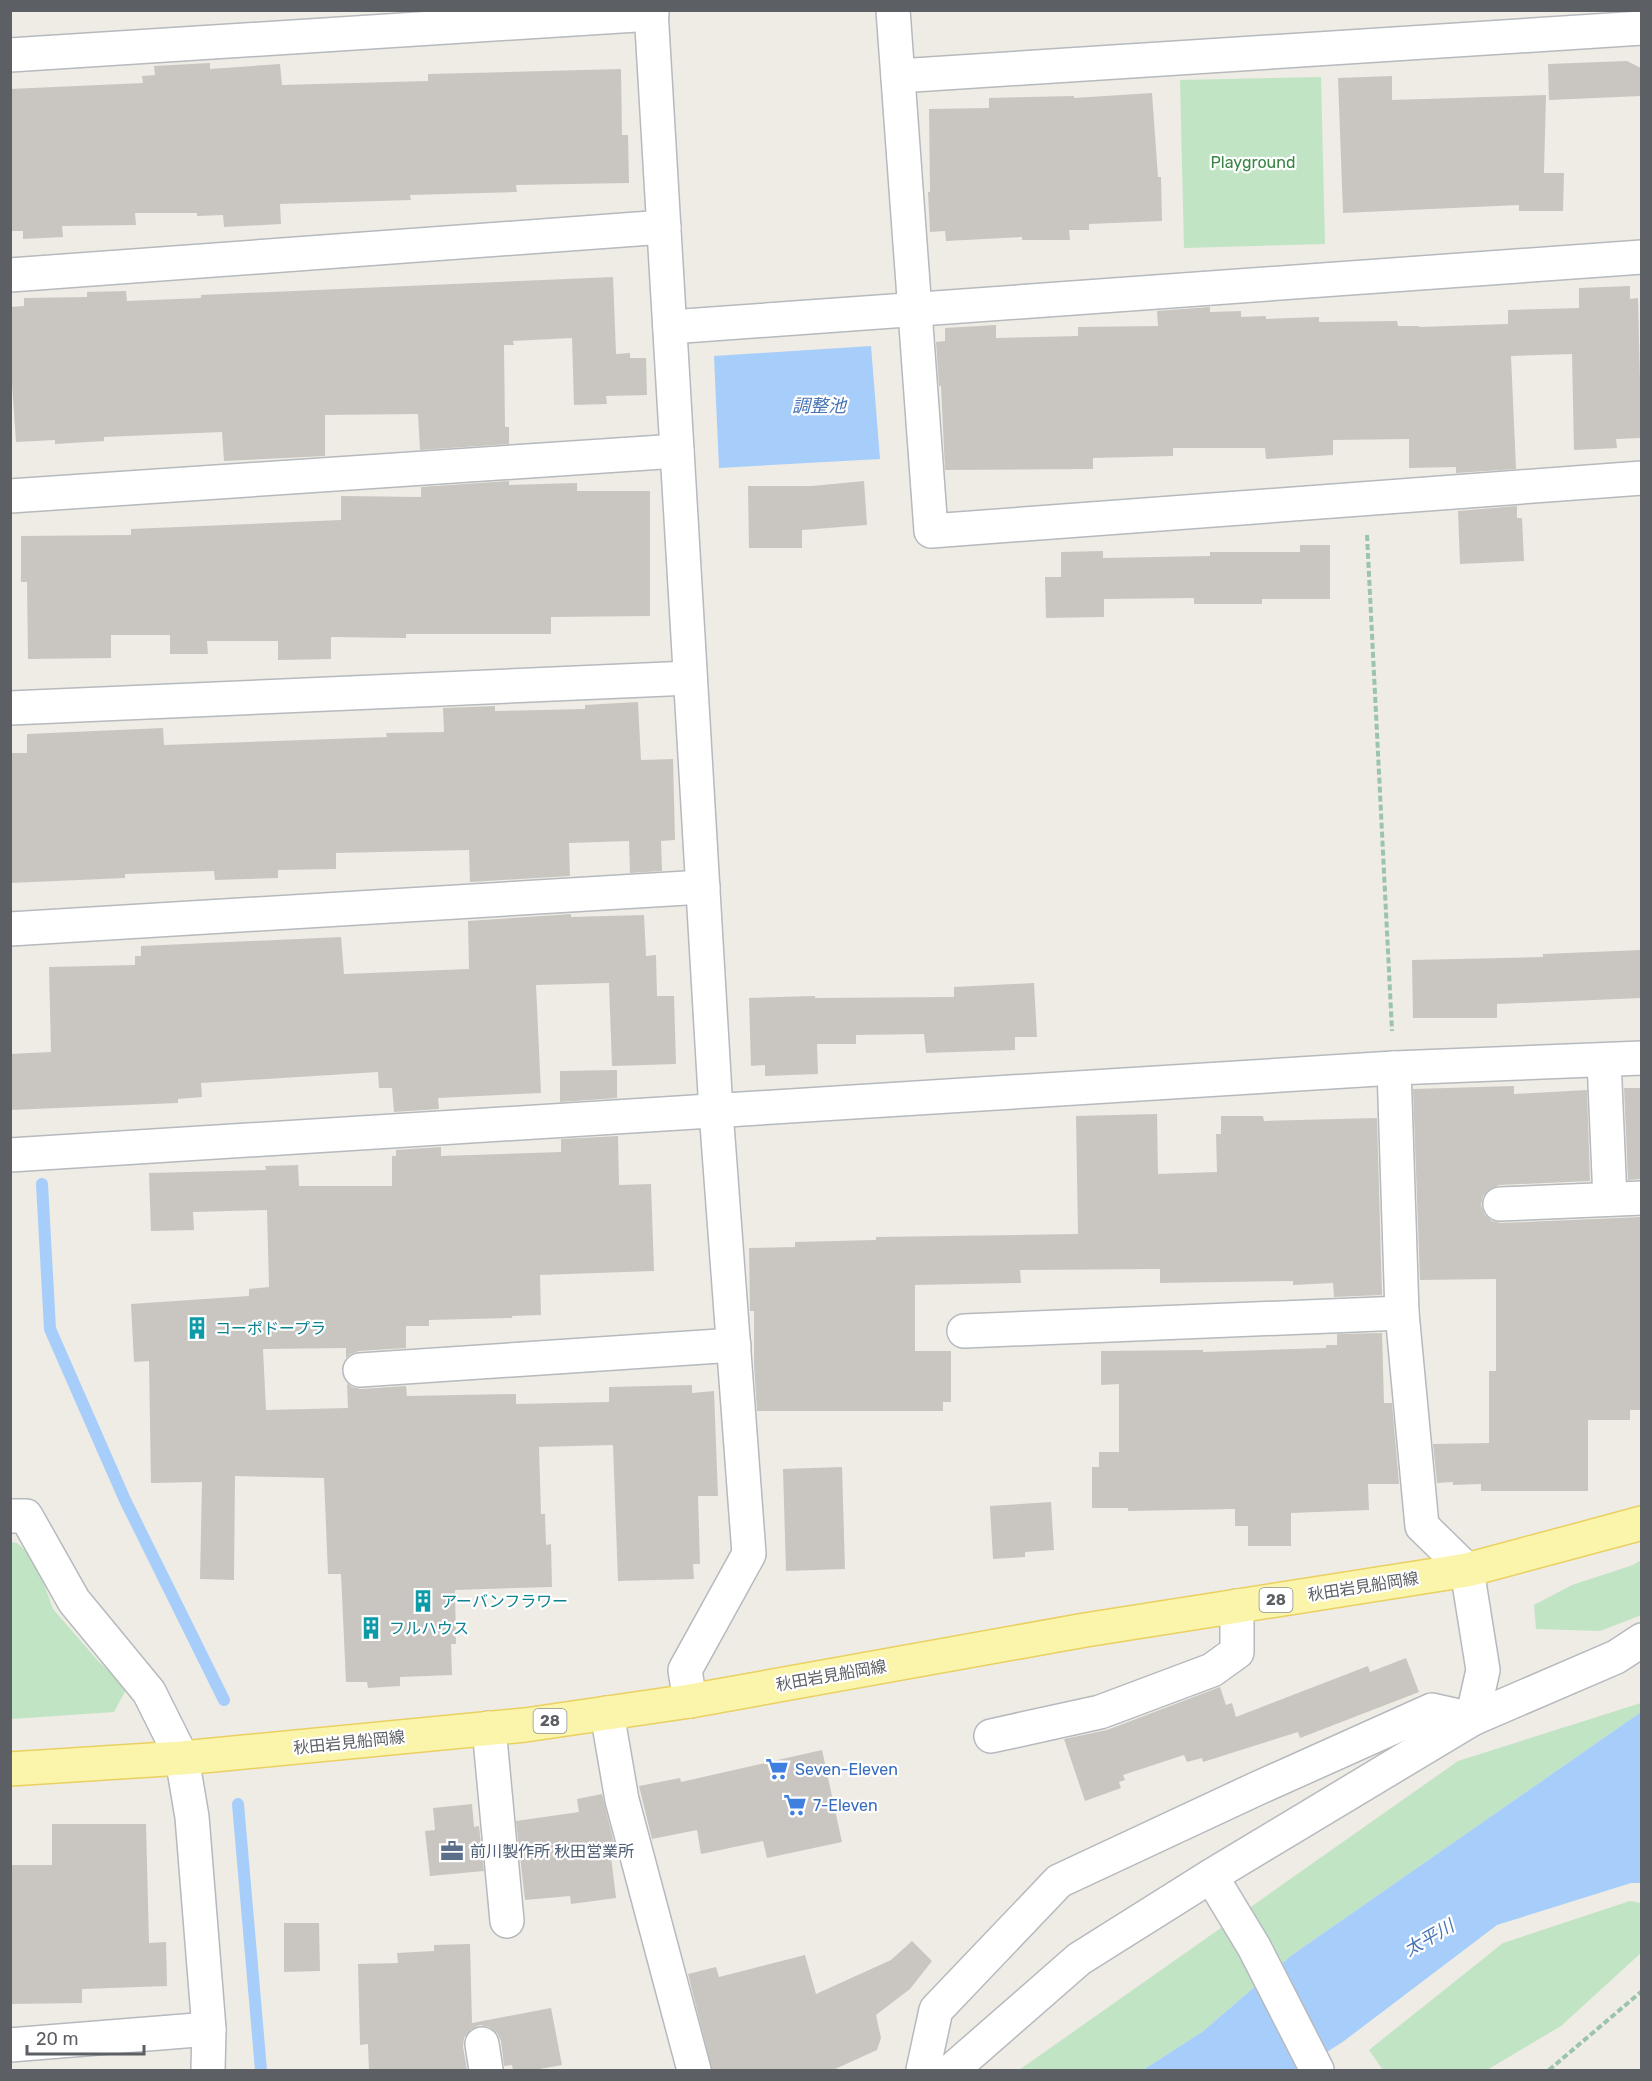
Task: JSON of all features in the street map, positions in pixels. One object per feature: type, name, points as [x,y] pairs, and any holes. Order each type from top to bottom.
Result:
[{"type":"main road","name":"秋田岩見船岡線","points":[[10,1769],[182,1758],[525,1725],[690,1701],[1073,1632],[1467,1570],[1641,1522]]},
{"type":"street","points":[[893,10],[931,531],[1641,478]]},
{"type":"street","points":[[10,55],[652,12],[716,1111],[749,1554],[685,1670],[690,1701]]},
{"type":"street","points":[[898,76],[1641,28]]},
{"type":"street","points":[[10,275],[664,227]]},
{"type":"street","points":[[670,327],[1641,257]]},
{"type":"street","points":[[10,496],[677,451]]},
{"type":"street","points":[[10,708],[690,678]]},
{"type":"street","points":[[10,929],[703,887]]},
{"type":"street","points":[[10,1155],[1394,1068],[1641,1058]]},
{"type":"street","points":[[1500,1204],[1626,1198],[1604,1060]]},
{"type":"street","points":[[1394,1068],[1401,1313],[1422,1526],[1467,1570],[1483,1670],[1472,1719]]},
{"type":"street","points":[[964,1331],[1401,1313]]},
{"type":"street","points":[[360,1370],[734,1345]]},
{"type":"street","points":[[10,1516],[26,1516],[74,1601],[149,1692],[182,1758],[192,1816],[209,2029],[208,2070]]},
{"type":"street","points":[[991,1736],[1100,1712],[1212,1670],[1237,1652],[1237,1606]]},
{"type":"street","points":[[952,2070],[1079,1959],[1211,1876],[1472,1719],[1616,1657],[1641,1640]]},
{"type":"street","points":[[923,2070],[936,2010],[1059,1881],[1432,1710],[1472,1719]]},
{"type":"street","points":[[607,1713],[622,1800],[694,2070]]},
{"type":"street","points":[[489,1728],[507,1921]]},
{"type":"street","points":[[1211,1876],[1254,1947],[1317,2070]]},
{"type":"street","points":[[10,2045],[209,2029]]},
{"type":"path","points":[[1365,498],[1394,1068]]},
{"type":"path","points":[[1549,2070],[1641,1990]]},
{"type":"green space","name":"Playground","points":[[1321,77],[1325,244],[1184,248],[1180,80]]},
{"type":"green space","points":[[11,1542],[17,1543],[35,1559],[53,1609],[99,1662],[127,1688],[114,1712],[11,1719]]},
{"type":"green space","points":[[1641,1560],[1641,1614],[1639,1616],[1600,1631],[1536,1629],[1534,1605],[1572,1585],[1633,1565]]},
{"type":"green space","points":[[1641,1703],[1641,1712],[1292,1955],[1202,2032],[1143,2070],[1019,2070],[1458,1761]]},
{"type":"green space","points":[[1630,1901],[1641,1903],[1641,1953],[1561,2026],[1487,2070],[1383,2070],[1369,2050],[1503,1943]]},
{"type":"water","name":"調整池","points":[[871,346],[880,459],[719,468],[714,356]]},
{"type":"water","name":"太平川","points":[[1641,1712],[1641,1883],[1631,1883],[1497,1925],[1344,2041],[1299,2070],[1143,2070],[1202,2032],[1292,1955]]},
{"type":"building","points":[[1627,61],[1641,68],[1641,96],[1549,100],[1548,64]]},
{"type":"building","points":[[210,63],[210,69],[280,64],[282,85],[428,81],[428,74],[621,69],[622,135],[628,135],[629,183],[516,185],[517,192],[410,195],[411,200],[280,204],[281,224],[224,227],[223,215],[135,213],[136,225],[62,226],[63,237],[23,239],[23,231],[10,231],[10,89],[143,83],[142,76],[155,75],[154,66]]},
{"type":"building","points":[[1392,76],[1392,100],[1546,95],[1544,173],[1564,173],[1563,211],[1519,211],[1519,205],[1343,213],[1338,78]]},
{"type":"building","points":[[1152,93],[1158,177],[1161,177],[1162,221],[1089,224],[1089,230],[1069,230],[1070,240],[1022,240],[1022,237],[946,241],[945,231],[930,232],[929,109],[989,108],[989,98],[1074,96],[1074,98]]},
{"type":"building","points":[[613,277],[616,354],[630,353],[630,358],[646,358],[647,395],[606,396],[607,404],[574,405],[572,338],[513,341],[514,345],[504,345],[505,427],[509,427],[509,444],[420,450],[418,414],[325,415],[325,456],[224,461],[222,432],[104,437],[104,441],[55,444],[55,440],[16,442],[10,355],[10,307],[24,306],[24,298],[87,297],[87,292],[126,291],[127,301],[201,298],[201,295]]},
{"type":"building","points":[[1630,286],[1630,299],[1638,298],[1641,438],[1616,439],[1617,448],[1574,450],[1572,354],[1511,356],[1516,469],[1456,473],[1456,467],[1409,468],[1409,439],[1333,440],[1333,455],[1266,459],[1265,448],[1173,448],[1173,456],[1093,458],[1093,469],[945,470],[941,386],[939,386],[936,342],[945,341],[945,328],[996,325],[996,338],[1078,336],[1078,327],[1158,326],[1157,311],[1210,307],[1210,312],[1241,311],[1241,317],[1266,316],[1266,319],[1319,317],[1319,322],[1397,321],[1398,326],[1419,327],[1508,324],[1508,310],[1579,308],[1579,288]]},
{"type":"building","points":[[509,481],[509,485],[577,483],[577,491],[650,491],[650,616],[551,617],[551,634],[406,634],[406,638],[331,637],[331,659],[278,660],[278,641],[207,641],[208,654],[170,654],[170,635],[111,635],[111,658],[28,659],[27,582],[21,582],[21,536],[131,535],[131,529],[341,520],[341,496],[421,497],[421,487]]},
{"type":"building","points":[[864,481],[867,525],[802,530],[802,548],[749,548],[748,486],[812,486]]},
{"type":"building","points":[[1517,506],[1517,518],[1522,518],[1524,561],[1460,564],[1458,511]]},
{"type":"building","points":[[1300,545],[1330,545],[1330,599],[1262,599],[1262,604],[1194,604],[1194,598],[1104,599],[1104,617],[1046,618],[1045,577],[1061,577],[1061,552],[1103,551],[1103,558],[1210,556],[1210,552],[1300,552]]},
{"type":"building","points":[[638,702],[641,760],[673,759],[675,840],[661,841],[662,871],[630,873],[629,841],[569,843],[570,876],[470,882],[469,850],[336,853],[336,869],[278,870],[278,878],[215,880],[214,871],[125,874],[125,878],[10,883],[10,753],[27,753],[27,734],[163,728],[164,745],[387,737],[386,733],[444,732],[443,708],[495,706],[495,711],[585,709],[585,705]]},
{"type":"building","points":[[571,914],[571,917],[644,915],[646,956],[656,955],[657,996],[674,996],[676,1064],[612,1066],[609,983],[536,985],[541,1093],[438,1098],[439,1109],[394,1112],[392,1088],[379,1088],[378,1072],[201,1083],[202,1097],[178,1099],[178,1103],[10,1110],[10,1054],[51,1052],[49,967],[135,965],[135,956],[141,956],[141,946],[341,937],[344,974],[469,969],[468,921]]},
{"type":"building","points":[[1641,950],[1641,998],[1497,1004],[1497,1018],[1413,1018],[1412,960],[1543,957],[1543,954]]},
{"type":"building","points":[[1034,983],[1037,1037],[1015,1037],[1015,1050],[926,1053],[924,1034],[856,1035],[856,1044],[817,1044],[818,1074],[765,1076],[765,1065],[751,1066],[749,998],[954,997],[954,987]]},
{"type":"building","points":[[617,1070],[617,1098],[560,1102],[560,1071]]},
{"type":"building","points":[[1514,1086],[1514,1094],[1587,1090],[1590,1181],[1499,1185],[1490,1189],[1483,1196],[1481,1205],[1485,1215],[1492,1221],[1501,1223],[1641,1217],[1641,1410],[1630,1410],[1630,1420],[1588,1420],[1588,1491],[1481,1491],[1481,1484],[1437,1483],[1433,1444],[1489,1443],[1489,1371],[1496,1371],[1496,1279],[1420,1280],[1413,1089]]},
{"type":"building","points":[[1624,1088],[1641,1088],[1641,1179],[1628,1180]]},
{"type":"building","points":[[1157,1114],[1158,1174],[1217,1172],[1216,1134],[1221,1134],[1221,1116],[1263,1116],[1264,1121],[1377,1118],[1382,1295],[1334,1297],[1333,1283],[1293,1285],[1293,1281],[1160,1283],[1160,1269],[1020,1270],[1021,1283],[915,1285],[915,1351],[951,1351],[951,1402],[943,1402],[943,1411],[757,1411],[754,1311],[750,1311],[749,1248],[795,1247],[795,1242],[876,1240],[876,1237],[1078,1234],[1076,1116]]},
{"type":"building","points":[[618,1136],[619,1185],[651,1184],[654,1271],[540,1275],[541,1315],[429,1320],[429,1326],[406,1326],[406,1348],[359,1351],[346,1358],[346,1348],[263,1349],[266,1410],[348,1408],[347,1383],[361,1389],[406,1386],[407,1396],[516,1394],[516,1404],[609,1402],[609,1387],[692,1385],[692,1393],[714,1391],[718,1496],[698,1496],[700,1564],[693,1564],[694,1579],[618,1581],[613,1445],[539,1447],[541,1514],[545,1514],[546,1545],[551,1544],[552,1587],[455,1590],[456,1644],[451,1644],[452,1675],[400,1677],[400,1686],[368,1688],[367,1682],[346,1682],[341,1574],[328,1574],[324,1478],[235,1476],[234,1580],[200,1579],[202,1482],[151,1483],[149,1361],[134,1362],[131,1304],[249,1296],[249,1289],[269,1287],[267,1210],[193,1212],[194,1230],[151,1231],[149,1173],[266,1170],[265,1166],[298,1165],[299,1186],[392,1186],[392,1156],[396,1156],[396,1150],[441,1147],[441,1156],[561,1152],[561,1139]]},
{"type":"building","points":[[1382,1333],[1384,1403],[1392,1403],[1399,1484],[1368,1484],[1369,1510],[1291,1513],[1291,1546],[1248,1546],[1248,1526],[1235,1526],[1235,1509],[1128,1511],[1128,1508],[1092,1508],[1092,1467],[1099,1467],[1099,1452],[1119,1452],[1119,1384],[1101,1385],[1101,1351],[1203,1350],[1203,1352],[1326,1348],[1326,1345],[1337,1345],[1337,1334]]},
{"type":"building","points":[[842,1467],[845,1569],[786,1571],[783,1469]]},
{"type":"building","points":[[1051,1502],[1054,1550],[1025,1552],[1025,1557],[993,1559],[990,1506]]},
{"type":"building","points":[[1406,1658],[1419,1692],[1300,1738],[1298,1732],[1203,1762],[1202,1758],[1187,1762],[1184,1755],[1123,1775],[1125,1780],[1119,1782],[1121,1788],[1085,1801],[1064,1739],[1107,1730],[1220,1687],[1226,1705],[1232,1703],[1236,1717],[1368,1666],[1370,1672]]},
{"type":"building","points":[[822,1750],[842,1842],[767,1858],[763,1841],[701,1854],[697,1830],[652,1839],[639,1786],[680,1778],[681,1782]]},
{"type":"building","points":[[602,1794],[615,1847],[610,1848],[616,1898],[571,1904],[570,1896],[525,1900],[516,1821],[579,1812],[577,1799]]},
{"type":"building","name":"前川製作所 秋田営業所","points":[[472,1804],[474,1827],[479,1826],[484,1871],[430,1876],[425,1831],[435,1830],[433,1808]]},
{"type":"building","points":[[52,1824],[146,1824],[149,1943],[166,1942],[167,1986],[82,1989],[82,2003],[10,2004],[10,1865],[52,1865]]},
{"type":"building","points":[[284,1923],[319,1923],[320,1971],[284,1972]]},
{"type":"building","points":[[912,1941],[932,1961],[910,1989],[876,2015],[881,2038],[877,2050],[833,2070],[712,2070],[688,1974],[716,1967],[719,1977],[805,1955],[816,1994],[891,1960]]},
{"type":"building","points":[[470,1944],[472,2023],[551,2008],[562,2065],[534,2070],[513,2070],[512,2065],[504,2066],[501,2041],[497,2033],[489,2027],[480,2025],[471,2029],[464,2038],[463,2047],[467,2070],[369,2070],[368,2044],[360,2045],[358,1964],[398,1963],[397,1953],[434,1951],[434,1945]]},
{"type":"waterway","points":[[42,1184],[50,1329],[125,1500],[224,1700]]},
{"type":"waterway","points":[[238,1804],[261,2070]]},
{"type":"place","name":"コーポドープラ","points":[[197,1328]]},
{"type":"place","name":"アーバンフラワー","points":[[423,1601]]},
{"type":"place","name":"フルハウス","points":[[371,1628]]},
{"type":"place","name":"Seven-Eleven","points":[[777,1769]]},
{"type":"place","name":"7-Eleven","points":[[795,1805]]},
{"type":"place","name":"前川製作所 秋田営業所","points":[[452,1851]]}]
